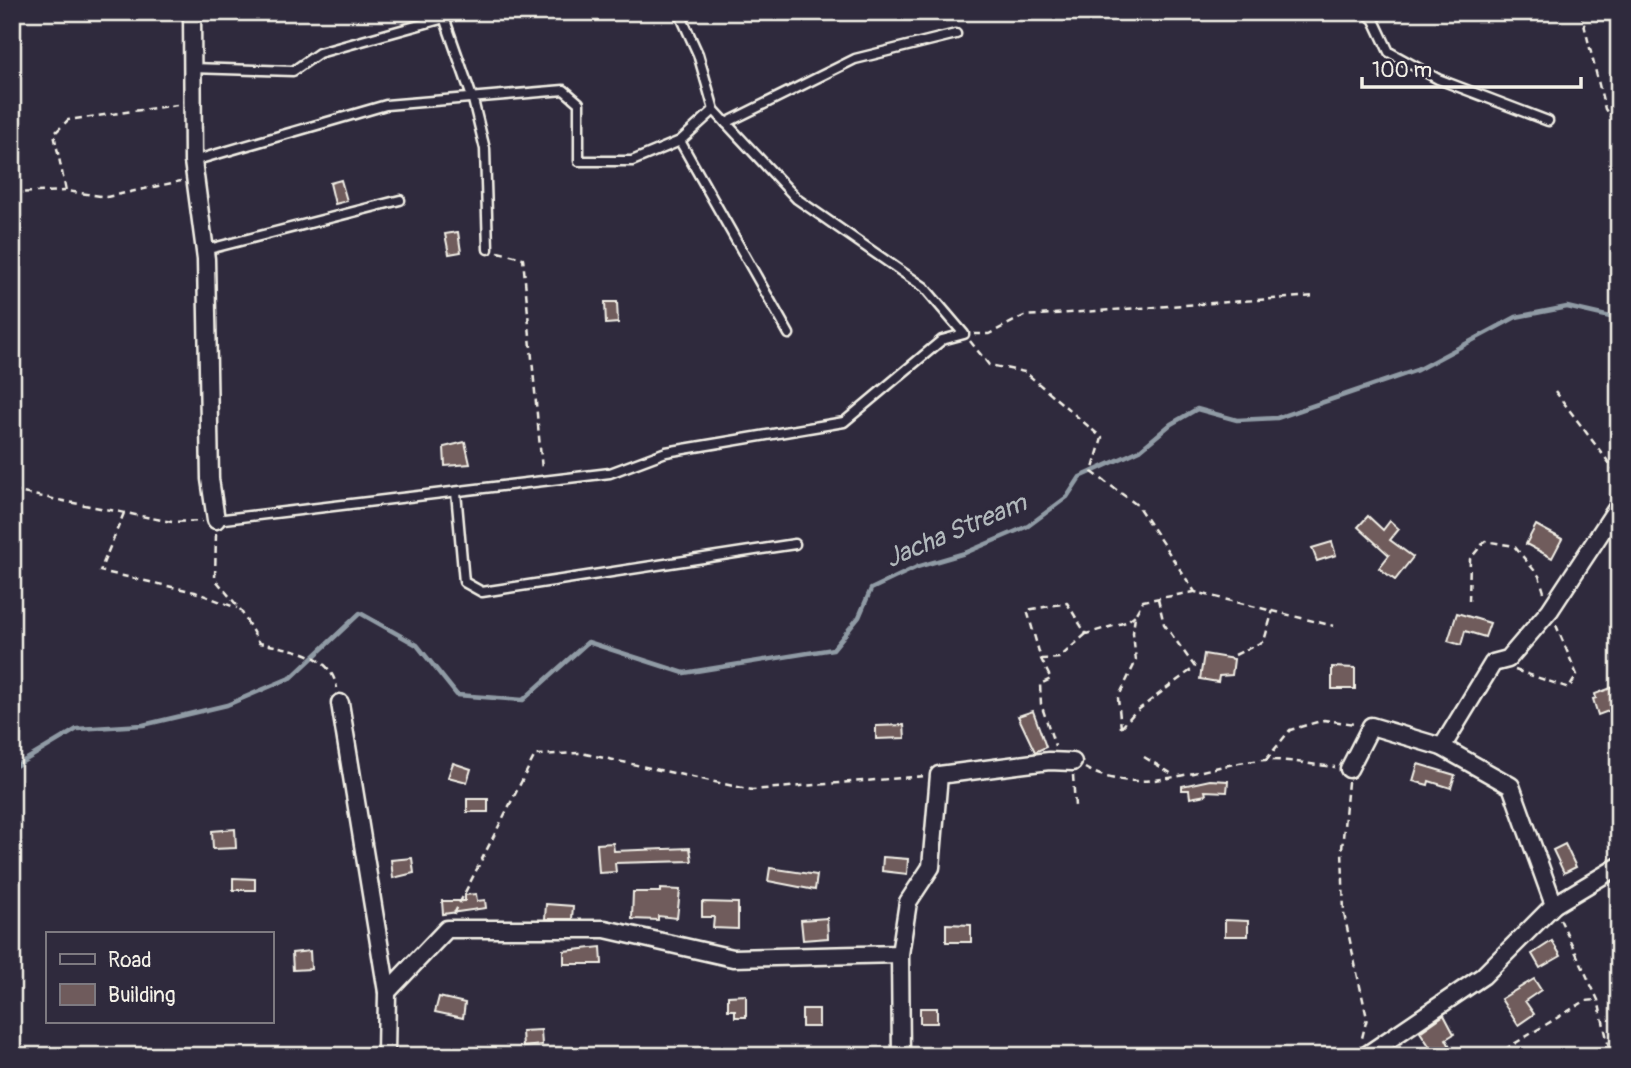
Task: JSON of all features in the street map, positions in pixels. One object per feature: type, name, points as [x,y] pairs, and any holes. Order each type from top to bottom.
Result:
[{"type":"street","points":[[192,12],[190,103],[194,170],[205,250],[210,479],[216,520]]},
{"type":"street","points":[[1442,747],[1493,663],[1508,659],[1550,610],[1619,505]]},
{"type":"street","points":[[340,703],[387,992],[386,1056]]},
{"type":"street","points":[[1349,769],[1371,726],[1442,747],[1511,786],[1554,905]]},
{"type":"street","points":[[901,1056],[900,954],[908,902],[931,867],[939,775],[1049,761],[1073,762]]},
{"type":"street","points":[[1361,1051],[1483,976],[1554,905],[1619,866]]},
{"type":"street","points":[[387,992],[447,929],[605,929],[733,958],[900,954]]},
{"type":"lane","points":[[191,68],[293,71],[319,53],[466,12]]},
{"type":"lane","points":[[216,520],[610,473],[666,452],[844,422],[942,340],[964,334],[924,287],[797,199],[714,110],[698,54],[680,12]]},
{"type":"lane","points":[[1365,12],[1374,20],[1389,52],[1438,79],[1548,121]]},
{"type":"lane","points":[[445,20],[473,100],[485,149],[488,249]]},
{"type":"lane","points":[[726,123],[855,59],[956,34]]},
{"type":"lane","points":[[194,170],[386,105],[473,100],[564,90],[579,103],[579,161],[632,161],[680,141],[714,110]]},
{"type":"lane","points":[[680,141],[789,334]]},
{"type":"lane","points":[[205,250],[400,200]]},
{"type":"lane","points":[[456,492],[464,582],[482,592],[796,544]]},
{"type":"path","points":[[1581,12],[1605,109],[1619,130]]},
{"type":"path","points":[[66,191],[54,134],[68,120],[190,103]]},
{"type":"path","points":[[12,193],[66,191],[107,197],[194,170]]},
{"type":"path","points":[[488,249],[523,258],[543,482]]},
{"type":"path","points":[[964,334],[989,334],[1024,316],[1316,296]]},
{"type":"path","points":[[964,334],[989,365],[1025,372],[1102,438],[1092,472],[1137,505],[1195,592]]},
{"type":"path","points":[[1555,391],[1619,476]]},
{"type":"path","points":[[12,491],[172,522],[216,520],[215,579],[240,610],[259,643],[314,656],[334,672],[340,703]]},
{"type":"path","points":[[124,513],[100,570],[195,592],[240,610]]},
{"type":"path","points":[[1041,659],[1059,658],[1086,634],[1126,622],[1135,615],[1143,601],[1195,592],[1334,626]]},
{"type":"path","points":[[1135,615],[1136,661],[1118,698],[1121,728],[1134,713],[1195,667],[1164,624],[1158,598]]},
{"type":"path","points":[[1086,634],[1067,603],[1027,610],[1041,659],[1051,679],[1040,684],[1045,715],[1056,749],[1073,762],[1103,778],[1152,783],[1174,775],[1266,760],[1349,769],[1342,849],[1344,914],[1367,1018],[1361,1051]]},
{"type":"path","points":[[1235,654],[1264,641],[1273,610]]},
{"type":"path","points":[[1266,760],[1290,730],[1324,720],[1371,726]]},
{"type":"path","points":[[447,929],[535,755],[581,752],[752,790],[939,775]]},
{"type":"path","points":[[1144,757],[1174,775]]},
{"type":"path","points":[[1073,762],[1075,807]]},
{"type":"path","points":[[1554,905],[1598,1000],[1611,1056]]},
{"type":"path","points":[[1494,1056],[1585,1001],[1598,1000]]},
{"type":"building","points":[[341,180],[347,201],[335,204],[330,183]]},
{"type":"building","points":[[458,232],[461,252],[449,254],[445,234]]},
{"type":"building","points":[[605,302],[617,302],[618,323],[606,324]]},
{"type":"building","points":[[465,442],[470,464],[445,466],[444,447]]},
{"type":"building","points":[[1368,516],[1383,530],[1390,521],[1399,529],[1390,540],[1413,557],[1395,580],[1379,568],[1389,555],[1358,527]]},
{"type":"building","points":[[1536,525],[1562,539],[1552,558],[1526,544]]},
{"type":"building","points":[[1332,542],[1336,555],[1317,561],[1312,548]]},
{"type":"building","points":[[1457,613],[1490,623],[1485,637],[1465,631],[1461,645],[1448,641]]},
{"type":"building","points":[[1204,654],[1234,659],[1232,675],[1219,676],[1218,682],[1200,679]]},
{"type":"building","points":[[1332,667],[1355,668],[1355,689],[1332,689]]},
{"type":"building","points":[[1619,685],[1619,707],[1598,715],[1593,699],[1596,698],[1595,694]]},
{"type":"building","points":[[1033,711],[1046,747],[1035,752],[1018,716]]},
{"type":"building","points":[[904,725],[905,738],[876,739],[876,726]]},
{"type":"building","points":[[453,763],[471,769],[467,782],[448,777]]},
{"type":"building","points":[[1418,764],[1455,775],[1451,788],[1429,781],[1428,785],[1413,781]]},
{"type":"building","points":[[1210,780],[1228,781],[1227,792],[1205,791],[1206,795],[1190,798],[1189,790],[1182,790],[1182,786]]},
{"type":"building","points":[[467,799],[488,799],[488,812],[467,812]]},
{"type":"building","points":[[235,829],[236,848],[213,849],[212,831]]},
{"type":"building","points":[[613,843],[614,851],[690,848],[692,861],[615,863],[616,872],[599,873],[597,844]]},
{"type":"building","points":[[1565,844],[1576,867],[1564,873],[1553,850]]},
{"type":"building","points":[[883,857],[908,859],[907,874],[882,871]]},
{"type":"building","points":[[412,858],[414,873],[393,878],[391,860]]},
{"type":"building","points":[[770,868],[817,875],[815,890],[768,881]]},
{"type":"building","points":[[233,878],[255,879],[255,890],[233,890]]},
{"type":"building","points":[[660,889],[680,890],[677,918],[658,916],[658,920],[632,919],[633,892],[660,892]]},
{"type":"building","points":[[476,894],[477,901],[485,900],[486,908],[443,914],[442,901],[465,901],[465,895]]},
{"type":"building","points":[[702,902],[738,903],[738,929],[713,928],[714,917],[702,917]]},
{"type":"building","points":[[546,904],[573,906],[572,919],[545,919]]},
{"type":"building","points":[[827,918],[828,938],[803,940],[801,920]]},
{"type":"building","points":[[1225,920],[1248,921],[1248,936],[1225,936]]},
{"type":"building","points":[[946,924],[971,925],[971,942],[946,942]]},
{"type":"building","points":[[1552,941],[1561,956],[1540,968],[1532,954]]},
{"type":"building","points":[[601,947],[602,964],[564,964],[564,951]]},
{"type":"building","points":[[310,951],[311,969],[293,970],[292,953]]},
{"type":"building","points":[[1534,979],[1541,990],[1525,1001],[1534,1014],[1518,1025],[1501,999]]},
{"type":"building","points":[[746,995],[746,1017],[735,1017],[735,1010],[728,1010],[728,996]]},
{"type":"building","points":[[439,997],[465,1003],[463,1018],[435,1012]]},
{"type":"building","points":[[920,1008],[937,1008],[937,1023],[920,1023]]},
{"type":"building","points":[[802,1009],[819,1009],[819,1027],[802,1027]]},
{"type":"building","points":[[1444,1015],[1454,1034],[1446,1039],[1455,1056],[1436,1056],[1420,1032]]},
{"type":"building","points":[[541,1030],[542,1045],[523,1047],[522,1031]]},
{"type":"waterway","name":"Jacha Stream","points":[[12,768],[77,729],[143,725],[227,705],[292,677],[360,613],[417,645],[457,695],[523,700],[588,642],[684,673],[833,649],[859,617],[871,589],[917,567],[965,553],[1028,526],[1067,497],[1080,477],[1140,450],[1171,424],[1197,409],[1237,420],[1277,418],[1417,370],[1516,317],[1567,307],[1619,319]]}]
